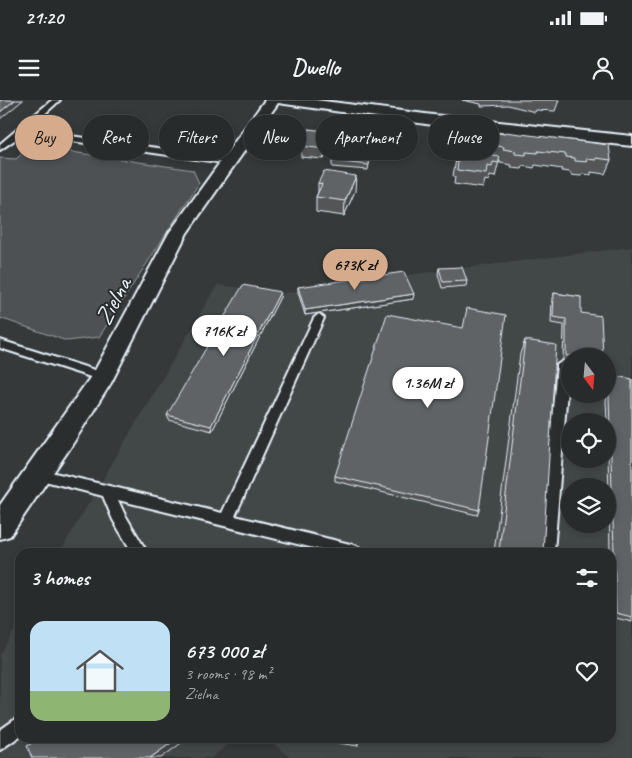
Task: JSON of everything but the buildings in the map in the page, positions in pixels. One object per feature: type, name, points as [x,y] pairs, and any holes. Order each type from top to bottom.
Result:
[{"type":"street","name":"Zielna","points":[[0,527],[103,377],[178,233],[273,100]]},
{"type":"street","points":[[282,100],[631,145]]},
{"type":"lane","points":[[39,115],[56,100]]},
{"type":"lane","points":[[0,148],[15,136]]},
{"type":"lane","points":[[73,138],[230,161]]},
{"type":"lane","points":[[226,520],[319,318]]},
{"type":"lane","points":[[0,344],[103,377]]},
{"type":"lane","points":[[547,548],[561,388]]},
{"type":"lane","points":[[38,474],[338,548]]},
{"type":"lane","points":[[108,491],[118,516],[138,548]]},
{"type":"lane","points":[[0,741],[15,729]]},
{"type":"shaded area","points":[[73,152],[83,154],[83,160],[126,160],[193,170],[199,183],[99,337],[67,341],[0,318],[0,158],[15,160],[73,160]]},
{"type":"shaded area","points":[[632,247],[632,758],[290,758],[273,743],[616,743],[616,548],[62,548],[217,285],[286,293],[399,276]]},
{"type":"shaded area","points":[[15,629],[15,743],[230,743],[211,758],[0,758],[0,655]]}]
